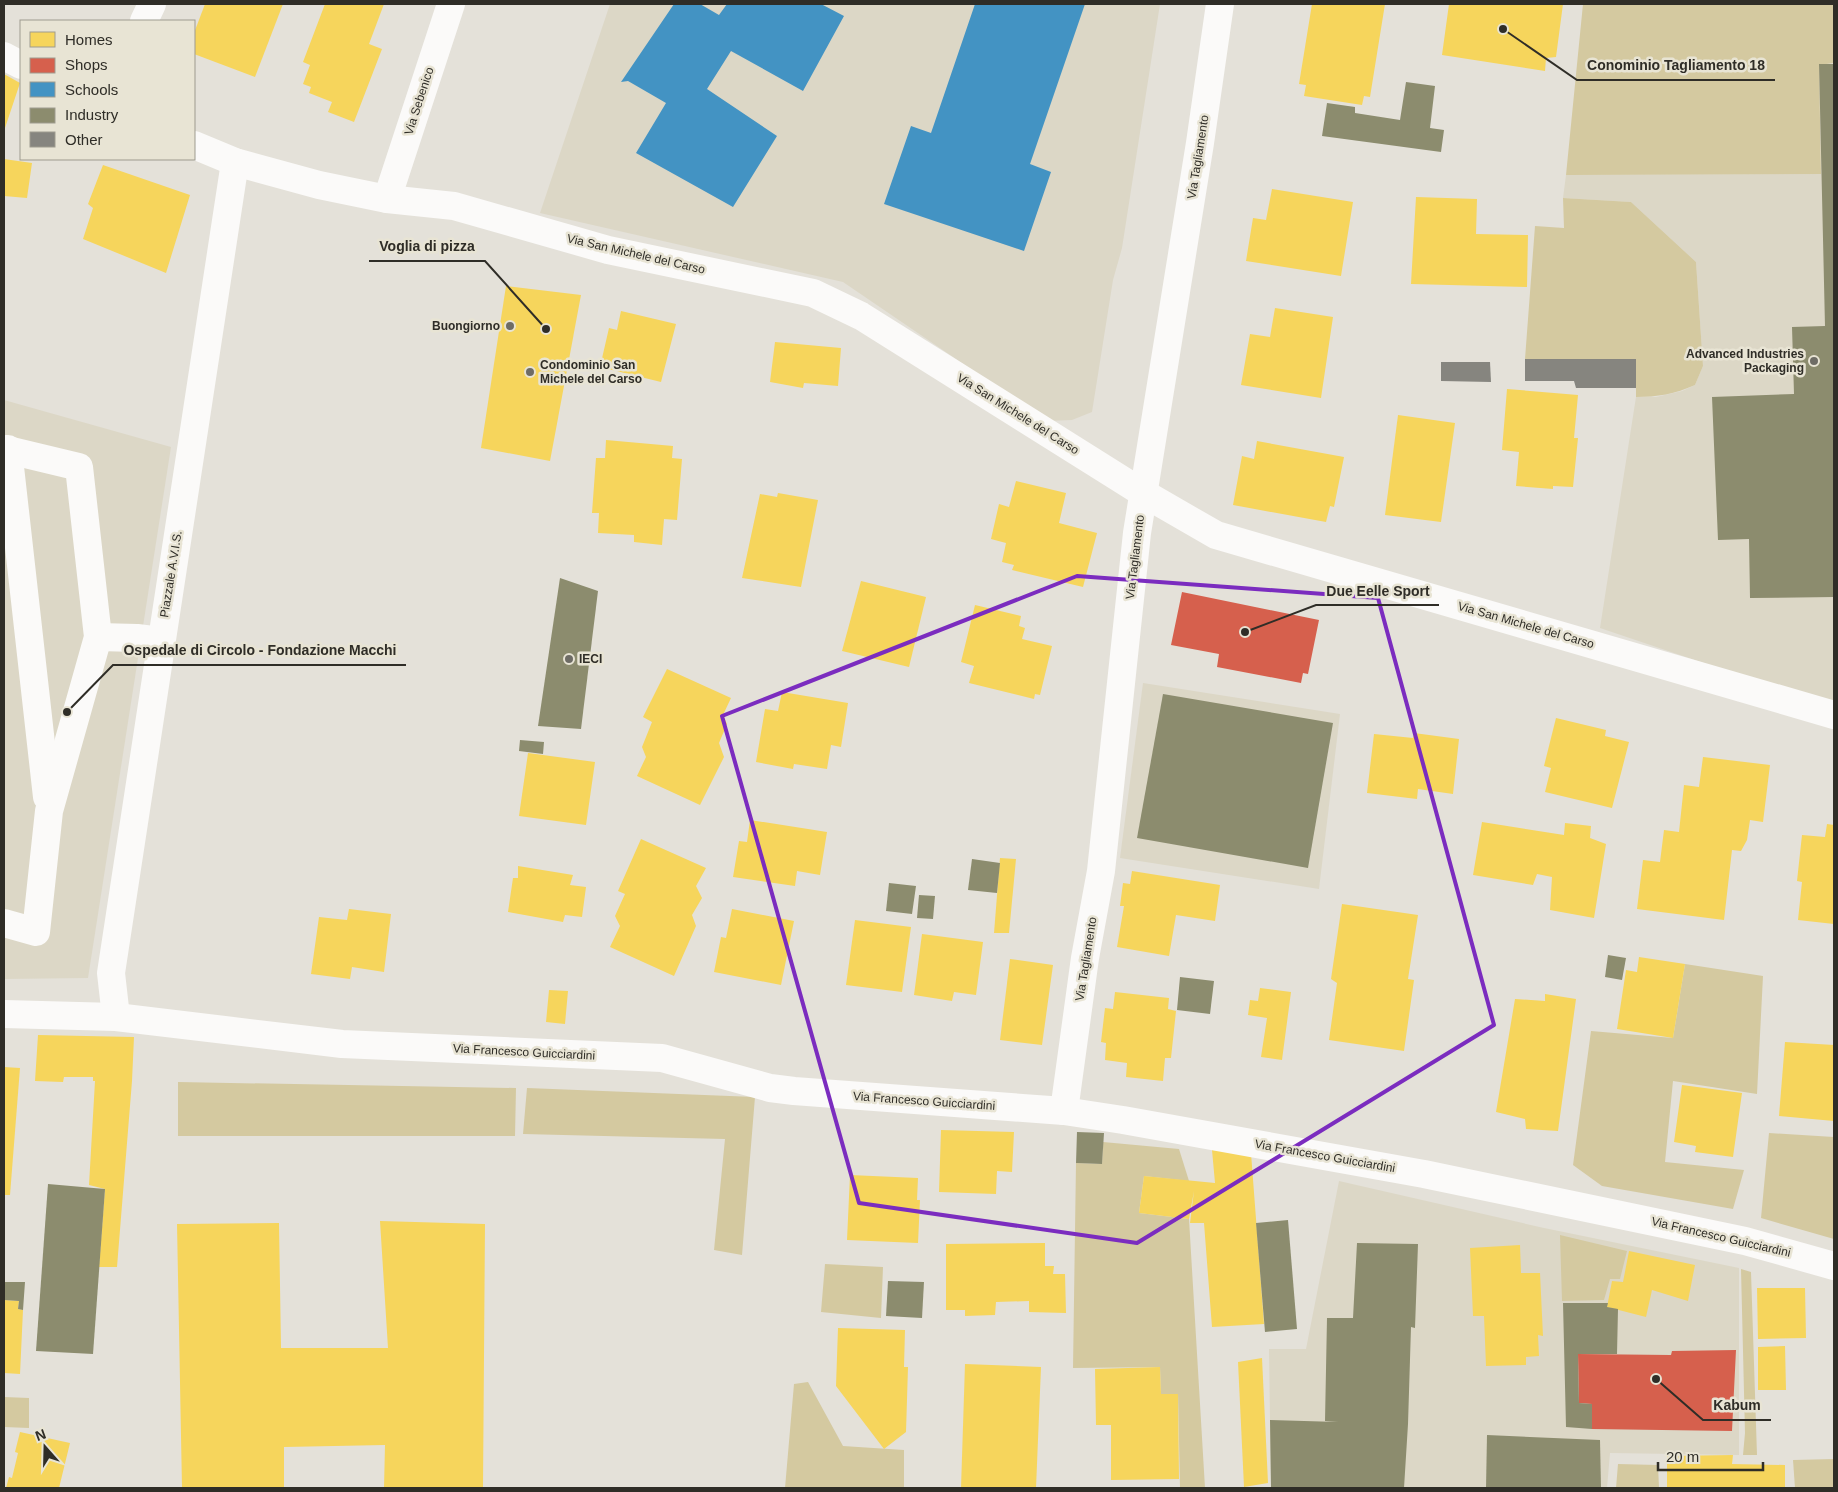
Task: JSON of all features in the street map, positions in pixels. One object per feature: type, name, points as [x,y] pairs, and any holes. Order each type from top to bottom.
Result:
[{"type":"street","points":[[144,20],[152,4]]},
{"type":"street","name":"Via Sebenico","points":[[387,199],[451,4]]},
{"type":"street","name":"Via Tagliamento","points":[[1064,1111],[1085,958],[1101,871],[1134,561],[1199,152],[1220,4]]},
{"type":"street","points":[[4,56],[20,64]]},
{"type":"street","name":"Via San Michele del Carso","points":[[195,145],[235,162],[320,185],[387,199],[454,206],[608,250],[814,293],[862,316],[1144,493],[1216,535],[1834,715]]},
{"type":"street","name":"Piazzale A.V.I.S.","points":[[116,1017],[111,974],[235,162]]},
{"type":"street","points":[[4,924],[36,932],[49,811],[98,637],[79,467],[6,449],[49,811]]},
{"type":"street","points":[[98,637],[161,641]]},
{"type":"street","name":"Via Francesco Guicciardini","points":[[4,1014],[116,1017],[342,1044],[662,1058],[770,1088],[794,1092],[1064,1111],[1424,1174],[1745,1241],[1834,1266]]},
{"type":"highlighted area","points":[[1077,576],[1378,598],[1494,1025],[1137,1243],[859,1203],[722,716]]},
{"type":"shaded area","points":[[610,4],[1160,4],[1122,248],[1113,280],[1092,412],[1072,420],[1047,421],[843,282],[540,213]]},
{"type":"shaded area","points":[[1583,4],[1834,4],[1834,63],[1819,65],[1821,174],[1566,175]]},
{"type":"shaded area","points":[[1819,64],[1834,64],[1834,707],[1600,628],[1636,397],[1656,397],[1682,391],[1695,385],[1703,366],[1696,262],[1631,202],[1563,198],[1566,175],[1821,174]]},
{"type":"shaded area","points":[[1563,198],[1631,202],[1696,262],[1703,366],[1695,385],[1666,394],[1636,397],[1636,359],[1525,359],[1535,226],[1564,228]]},
{"type":"shaded area","points":[[4,400],[171,447],[88,978],[4,979]]},
{"type":"shaded area","points":[[1143,683],[1340,714],[1319,889],[1120,858]]},
{"type":"shaded area","points":[[1685,964],[1763,976],[1757,1094],[1673,1081],[1665,1162],[1744,1170],[1733,1209],[1602,1186],[1573,1165],[1591,1031],[1673,1038]]},
{"type":"shaded area","points":[[178,1082],[516,1088],[515,1136],[178,1136]]},
{"type":"shaded area","points":[[527,1088],[755,1097],[742,1255],[714,1250],[725,1139],[523,1134]]},
{"type":"shaded area","points":[[1769,1133],[1834,1137],[1834,1239],[1761,1218]]},
{"type":"shaded area","points":[[1103,1142],[1179,1149],[1189,1181],[1144,1176],[1139,1213],[1189,1219],[1205,1488],[1180,1488],[1178,1394],[1161,1394],[1160,1367],[1073,1368],[1076,1163],[1102,1164]]},
{"type":"shaded area","points":[[1339,1181],[1544,1228],[1739,1268],[1739,1455],[1610,1453],[1607,1488],[1271,1488],[1269,1349],[1306,1349]]},
{"type":"shaded area","points":[[1560,1235],[1627,1251],[1620,1279],[1610,1279],[1604,1300],[1562,1301]]},
{"type":"shaded area","points":[[825,1264],[883,1267],[881,1318],[821,1312]]},
{"type":"shaded area","points":[[1741,1269],[1751,1272],[1757,1455],[1743,1455],[1745,1433]]},
{"type":"shaded area","points":[[808,1382],[843,1446],[904,1450],[904,1488],[785,1488],[794,1384]]},
{"type":"shaded area","points":[[4,1397],[29,1398],[29,1428],[4,1427]]},
{"type":"shaded area","points":[[1834,1459],[1834,1488],[1795,1488],[1793,1460]]},
{"type":"shaded area","points":[[1618,1464],[1658,1465],[1659,1488],[1616,1488]]},
{"type":"building: Homes","points":[[205,4],[283,4],[255,77],[195,54],[195,30]]},
{"type":"building: Homes","points":[[325,4],[384,4],[369,44],[382,49],[354,122],[328,112],[332,102],[309,93],[311,87],[303,84],[310,65],[303,62]]},
{"type":"building: Homes","points":[[1312,4],[1385,4],[1370,97],[1364,96],[1362,105],[1304,96],[1306,85],[1299,84]]},
{"type":"building: Homes","points":[[1449,4],[1563,4],[1556,57],[1546,58],[1545,71],[1442,55]]},
{"type":"building: Homes","points":[[4,74],[20,83],[4,131]]},
{"type":"building: Homes","points":[[4,159],[32,163],[27,198],[4,196]]},
{"type":"building: Homes","points":[[103,165],[190,195],[166,273],[83,239],[93,208],[88,204]]},
{"type":"building: Homes","points":[[1272,189],[1353,202],[1341,276],[1246,261],[1253,218],[1266,220]]},
{"type":"building: Homes","points":[[1416,197],[1477,199],[1476,234],[1528,235],[1527,287],[1411,284]]},
{"type":"building: Homes","name":"Condominio San Michele del Carso","points":[[506,286],[581,295],[550,461],[481,448]]},
{"type":"building: Homes","points":[[1275,308],[1333,317],[1321,398],[1241,385],[1250,334],[1270,337]]},
{"type":"building: Homes","points":[[621,311],[676,324],[661,382],[600,367],[609,328],[617,330]]},
{"type":"building: Homes","points":[[775,342],[841,348],[838,386],[804,383],[803,388],[770,382]]},
{"type":"building: Homes","points":[[1507,389],[1578,395],[1574,438],[1578,438],[1573,487],[1553,486],[1553,489],[1516,486],[1519,452],[1502,450]]},
{"type":"building: Homes","points":[[1398,415],[1455,423],[1441,522],[1385,515]]},
{"type":"building: Homes","points":[[606,440],[673,446],[672,458],[682,459],[677,520],[664,519],[662,545],[634,542],[634,535],[598,533],[599,513],[592,513],[596,458],[605,458]]},
{"type":"building: Homes","points":[[1257,441],[1344,457],[1334,507],[1330,506],[1326,522],[1233,505],[1242,456],[1254,459]]},
{"type":"building: Homes","points":[[1016,481],[1066,493],[1059,523],[1097,533],[1083,587],[1012,570],[1014,565],[1002,562],[1006,543],[991,539],[999,504],[1009,507]]},
{"type":"building: Homes","points":[[778,493],[818,500],[801,587],[742,578],[760,494],[777,497]]},
{"type":"building: Homes","points":[[861,581],[926,597],[909,667],[842,651]]},
{"type":"building: Homes","points":[[975,605],[1021,616],[1019,626],[1025,628],[1022,639],[1052,646],[1040,695],[1035,694],[1034,699],[969,683],[974,666],[961,662]]},
{"type":"building: Homes","points":[[667,669],[731,698],[723,715],[727,724],[719,743],[724,757],[700,805],[637,776],[646,757],[642,747],[652,722],[643,717]]},
{"type":"building: Homes","points":[[782,692],[848,703],[841,747],[831,745],[827,769],[794,764],[793,769],[756,762],[765,709],[778,711]]},
{"type":"building: Homes","points":[[1556,718],[1606,730],[1605,736],[1629,742],[1612,808],[1545,792],[1551,768],[1544,766]]},
{"type":"building: Homes","points":[[1414,733],[1459,739],[1453,794],[1418,789],[1417,799],[1367,793],[1374,734],[1413,738]]},
{"type":"building: Homes","points":[[528,753],[595,762],[586,825],[519,816]]},
{"type":"building: Homes","points":[[1703,757],[1770,765],[1763,822],[1750,820],[1747,840],[1741,851],[1732,850],[1724,920],[1637,909],[1643,860],[1660,862],[1664,830],[1679,832],[1684,785],[1699,787]]},
{"type":"building: Homes","points":[[750,820],[827,832],[820,875],[797,871],[795,886],[733,877],[739,841],[747,842]]},
{"type":"building: Homes","points":[[1482,822],[1564,835],[1565,823],[1591,826],[1590,838],[1606,844],[1594,918],[1550,910],[1552,877],[1537,874],[1533,885],[1473,875]]},
{"type":"building: Homes","points":[[1827,824],[1834,825],[1834,924],[1798,920],[1802,882],[1797,881],[1802,835],[1825,837]]},
{"type":"building: Homes","points":[[641,839],[706,868],[696,886],[702,898],[692,915],[696,926],[674,976],[610,947],[620,926],[615,916],[625,894],[618,891]]},
{"type":"building: Homes","points":[[1000,858],[1016,859],[1009,933],[994,933]]},
{"type":"building: Homes","points":[[518,866],[573,875],[570,885],[586,887],[582,917],[565,915],[563,922],[508,912],[513,878],[518,878]]},
{"type":"building: Homes","points":[[1132,871],[1220,885],[1215,921],[1176,915],[1169,956],[1117,947],[1124,906],[1120,906],[1123,883],[1130,884]]},
{"type":"building: Homes","points":[[1342,904],[1418,915],[1408,979],[1414,980],[1404,1051],[1329,1040],[1337,983],[1331,979]]},
{"type":"building: Homes","points":[[349,909],[391,914],[384,972],[352,967],[350,979],[311,974],[319,917],[347,920]]},
{"type":"building: Homes","points":[[732,909],[794,921],[781,985],[714,972],[721,937],[726,938]]},
{"type":"building: Homes","points":[[855,920],[911,927],[902,992],[846,985]]},
{"type":"building: Homes","points":[[922,934],[983,942],[976,995],[954,992],[952,1001],[914,995]]},
{"type":"building: Homes","points":[[1639,957],[1685,964],[1673,1038],[1617,1029],[1626,970],[1637,972]]},
{"type":"building: Homes","points":[[1010,959],[1053,965],[1042,1045],[1000,1040]]},
{"type":"building: Homes","points":[[1260,988],[1291,992],[1282,1060],[1261,1057],[1267,1018],[1248,1015],[1250,1000],[1258,1001]]},
{"type":"building: Homes","points":[[549,990],[568,991],[565,1024],[546,1022]]},
{"type":"building: Homes","points":[[1115,992],[1169,998],[1168,1009],[1176,1011],[1171,1058],[1165,1058],[1163,1081],[1126,1077],[1127,1063],[1105,1060],[1106,1043],[1101,1042],[1105,1008],[1113,1009]]},
{"type":"building: Homes","points":[[1545,994],[1576,999],[1558,1131],[1526,1129],[1525,1119],[1496,1112],[1515,999],[1545,1001]]},
{"type":"building: Homes","points":[[38,1035],[134,1037],[117,1267],[99,1267],[105,1189],[89,1185],[95,1081],[93,1081],[93,1077],[64,1077],[63,1082],[35,1081]]},
{"type":"building: Homes","points":[[1785,1042],[1834,1045],[1834,1121],[1779,1116]]},
{"type":"building: Homes","points":[[4,1067],[20,1068],[10,1195],[4,1195]]},
{"type":"building: Homes","points":[[1682,1085],[1742,1093],[1733,1157],[1695,1152],[1696,1146],[1674,1142]]},
{"type":"building: Homes","points":[[941,1130],[1014,1132],[1012,1172],[997,1171],[996,1194],[939,1192]]},
{"type":"building: Homes","points":[[1212,1150],[1251,1153],[1264,1324],[1212,1327],[1204,1223],[1190,1223],[1194,1191],[1189,1219],[1139,1213],[1144,1176],[1215,1183]]},
{"type":"building: Homes","points":[[850,1175],[918,1178],[917,1200],[920,1200],[918,1243],[847,1240]]},
{"type":"building: Homes","points":[[380,1221],[485,1224],[483,1488],[384,1488],[385,1445],[284,1447],[284,1488],[182,1488],[177,1224],[279,1223],[281,1348],[388,1348]]},
{"type":"building: Homes","points":[[1045,1243],[1045,1266],[1054,1266],[1053,1274],[1065,1274],[1066,1313],[1029,1312],[1029,1301],[996,1302],[995,1315],[965,1316],[965,1310],[946,1310],[946,1244]]},
{"type":"building: Homes","points":[[1520,1245],[1521,1273],[1540,1273],[1543,1336],[1538,1335],[1539,1356],[1526,1357],[1526,1365],[1486,1366],[1484,1316],[1473,1316],[1470,1248]]},
{"type":"building: Homes","points":[[1629,1251],[1695,1265],[1688,1301],[1652,1290],[1646,1317],[1607,1307],[1612,1281],[1623,1282]]},
{"type":"building: Homes","points":[[1757,1288],[1805,1288],[1806,1338],[1758,1339]]},
{"type":"building: Homes","points":[[4,1300],[19,1301],[18,1309],[23,1310],[20,1374],[4,1373]]},
{"type":"building: Homes","points":[[838,1328],[905,1330],[904,1367],[908,1367],[906,1432],[884,1449],[836,1386]]},
{"type":"building: Homes","points":[[1785,1346],[1786,1390],[1758,1390],[1758,1347]]},
{"type":"building: Homes","points":[[1262,1358],[1268,1483],[1244,1487],[1238,1362]]},
{"type":"building: Homes","points":[[965,1364],[1041,1367],[1036,1488],[961,1488]]},
{"type":"building: Homes","points":[[1160,1367],[1161,1394],[1178,1394],[1179,1479],[1111,1480],[1111,1425],[1096,1425],[1095,1369]]},
{"type":"building: Homes","points":[[20,1432],[70,1443],[59,1488],[6,1488],[9,1477],[12,1478],[18,1453],[15,1452]]},
{"type":"building: Homes","points":[[1733,1455],[1732,1464],[1785,1465],[1785,1488],[1667,1488],[1667,1456]]},
{"type":"building: Shops","points":[[1182,592],[1319,620],[1308,674],[1303,673],[1301,683],[1217,667],[1219,654],[1171,645]]},
{"type":"building: Shops","points":[[1736,1350],[1732,1431],[1592,1429],[1592,1404],[1579,1403],[1578,1354],[1671,1355],[1672,1351]]},
{"type":"building: Schools","points":[[674,4],[700,4],[719,15],[727,4],[821,4],[844,16],[803,91],[731,51],[707,89],[777,136],[733,207],[636,153],[666,103],[628,81],[621,82]]},
{"type":"building: Schools","points":[[975,4],[1085,4],[1030,164],[1051,172],[1024,251],[884,204],[911,126],[931,133]]},
{"type":"building: Industry","name":"Advanced Industries Packaging","points":[[1819,64],[1834,64],[1834,597],[1750,598],[1749,539],[1718,540],[1712,397],[1794,394],[1792,327],[1825,326]]},
{"type":"building: Industry","points":[[1406,82],[1435,86],[1430,128],[1444,130],[1441,152],[1322,136],[1327,103],[1355,107],[1355,113],[1400,120]]},
{"type":"building: Industry","name":"IECI","points":[[560,578],[598,591],[581,729],[538,726]]},
{"type":"building: Industry","points":[[1163,694],[1333,723],[1308,868],[1137,838]]},
{"type":"building: Industry","points":[[520,740],[544,742],[543,754],[519,751]]},
{"type":"building: Industry","points":[[972,859],[1000,863],[997,893],[968,890]]},
{"type":"building: Industry","points":[[889,883],[916,886],[912,914],[886,911]]},
{"type":"building: Industry","points":[[919,895],[935,896],[933,919],[917,918]]},
{"type":"building: Industry","points":[[1608,955],[1626,958],[1622,980],[1605,977]]},
{"type":"building: Industry","points":[[1180,977],[1214,981],[1210,1014],[1177,1010]]},
{"type":"building: Industry","points":[[1077,1132],[1104,1133],[1102,1164],[1076,1163]]},
{"type":"building: Industry","points":[[48,1184],[105,1189],[93,1354],[36,1351]]},
{"type":"building: Industry","points":[[1288,1220],[1297,1329],[1265,1332],[1256,1223]]},
{"type":"building: Industry","points":[[1357,1243],[1418,1244],[1415,1328],[1411,1327],[1404,1488],[1271,1488],[1270,1420],[1338,1422],[1325,1421],[1327,1318],[1353,1318]]},
{"type":"building: Industry","points":[[888,1281],[924,1282],[922,1318],[886,1316]]},
{"type":"building: Industry","points":[[4,1282],[25,1282],[23,1310],[18,1309],[19,1301],[4,1300]]},
{"type":"building: Industry","points":[[1563,1303],[1608,1303],[1607,1307],[1618,1309],[1617,1354],[1578,1354],[1579,1403],[1592,1404],[1592,1429],[1566,1427]]},
{"type":"building: Industry","points":[[1487,1435],[1600,1440],[1601,1488],[1486,1488]]},
{"type":"building: Other","points":[[1525,359],[1636,359],[1636,388],[1576,388],[1574,381],[1525,381]]},
{"type":"building: Other","points":[[1441,362],[1490,362],[1491,382],[1441,381]]},
{"type":"place","name":"Conominio Tagliamento 18","points":[[1503,29]]},
{"type":"place","name":"Buongiorno","points":[[510,326]]},
{"type":"place","name":"Voglia di pizza","points":[[546,329]]},
{"type":"place","name":"Advanced Industries Packaging","points":[[1814,361]]},
{"type":"place","name":"Condominio San Michele del Carso","points":[[530,372]]},
{"type":"place","name":"Due Eelle Sport","points":[[1245,632]]},
{"type":"place","name":"IECI","points":[[569,659]]},
{"type":"place","name":"Ospedale di Circolo - Fondazione Macchi","points":[[67,712]]},
{"type":"place","name":"Kabum","points":[[1656,1379]]}]
